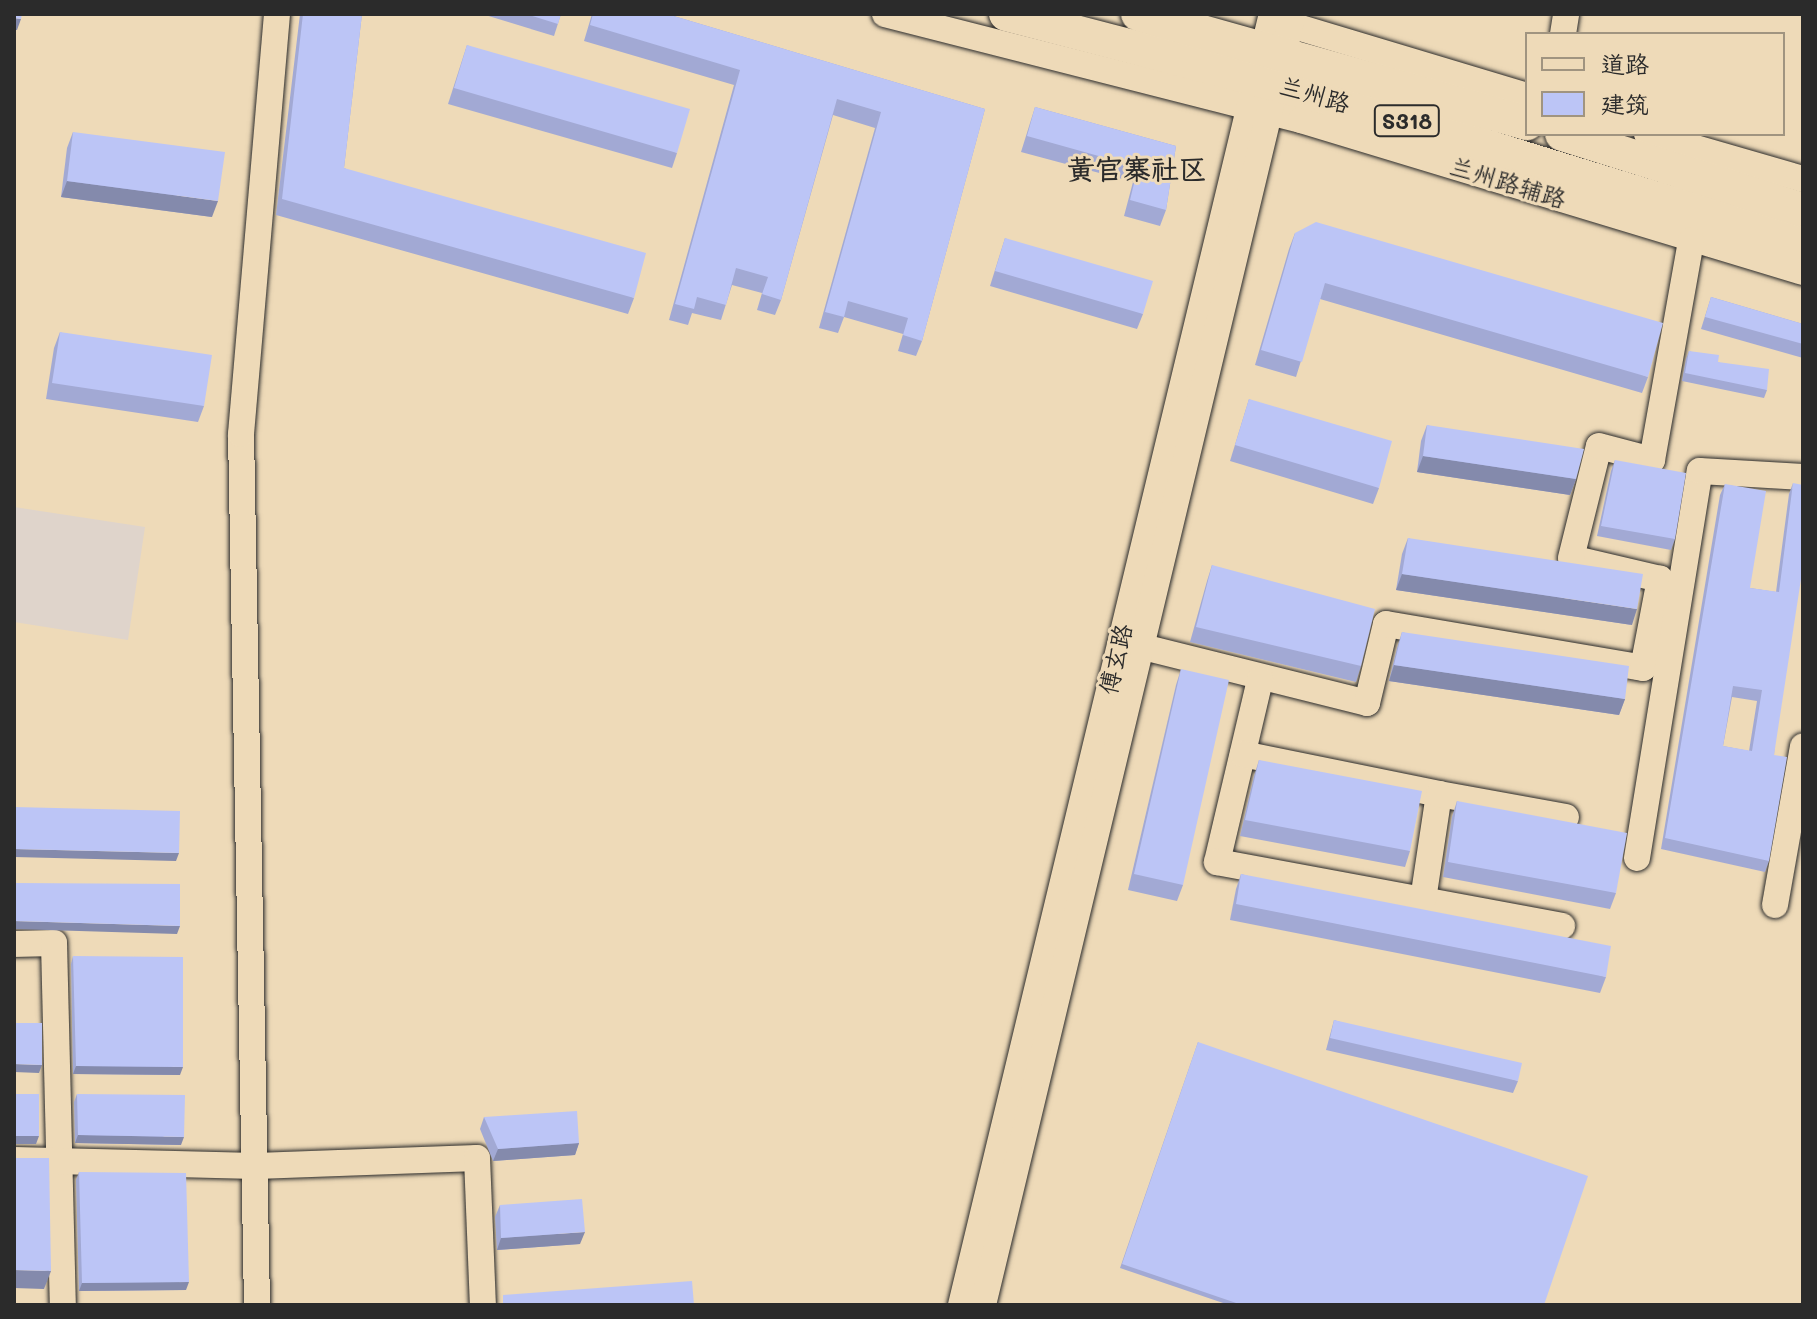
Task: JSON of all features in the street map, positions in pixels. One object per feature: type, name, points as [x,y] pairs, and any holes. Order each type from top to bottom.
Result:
[{"type":"main road","name":"兰州路","points":[[1006,14],[1270,51],[1803,244]]},
{"type":"main road","name":"兰州路","points":[[1138,14],[1525,122]]},
{"type":"main road","points":[[1568,136],[1803,210]]},
{"type":"street","points":[[257,1305],[241,434],[277,14]]},
{"type":"street","name":"兰州路辅路","points":[[885,14],[1270,51],[1525,96]]},
{"type":"street","name":"兰州路辅路","points":[[1270,51],[1691,240],[1803,272]]},
{"type":"street","name":"傅玄路","points":[[983,1305],[1139,646],[1270,51]]},
{"type":"street","name":"傅玄路","points":[[961,1305],[1270,51]]},
{"type":"street","points":[[1654,136],[1803,179]]},
{"type":"street","points":[[1139,646],[1260,680],[1367,703],[1386,624],[1643,668],[1660,579],[1571,558],[1599,446],[1652,460],[1691,240]]},
{"type":"street","points":[[1637,858],[1700,471],[1803,477]]},
{"type":"street","points":[[1260,680],[1217,862],[1562,926]]},
{"type":"street","points":[[1775,905],[1803,746]]},
{"type":"street","points":[[1243,754],[1566,817]]},
{"type":"street","points":[[1423,900],[1439,794]]},
{"type":"street","points":[[14,944],[54,943],[63,1305]]},
{"type":"street","points":[[14,1160],[256,1166],[477,1158],[483,1305]]},
{"type":"shaded area","points":[[14,507],[145,527],[128,640],[14,622]]},
{"type":"building","points":[[303,14],[362,14],[344,168],[646,253],[634,298],[282,199]]},
{"type":"building","points":[[526,14],[561,14],[558,24]]},
{"type":"building","points":[[593,14],[667,14],[985,109],[922,341],[903,335],[908,318],[848,301],[844,317],[825,312],[881,112],[837,99],[781,300],[762,294],[768,277],[736,268],[726,305],[697,297],[694,309],[675,304],[740,70],[590,25]]},
{"type":"building","points":[[467,45],[690,109],[677,153],[454,88]]},
{"type":"building","points":[[1035,107],[1176,146],[1166,210],[1130,200],[1138,167],[1027,136]]},
{"type":"building","points":[[73,132],[225,152],[218,201],[67,181]]},
{"type":"building","points":[[1316,222],[1663,323],[1648,377],[1325,283],[1302,362],[1261,350],[1295,233]]},
{"type":"building","points":[[1005,238],[1153,281],[1143,314],[995,271]]},
{"type":"building","points":[[1711,297],[1803,324],[1803,344],[1705,317]]},
{"type":"building","points":[[60,332],[212,355],[204,406],[52,383]]},
{"type":"building","points":[[1689,351],[1719,355],[1718,362],[1769,369],[1767,390],[1685,373]]},
{"type":"building","points":[[1249,399],[1392,441],[1379,488],[1235,445]]},
{"type":"building","points":[[1427,425],[1584,449],[1576,479],[1423,456]]},
{"type":"building","points":[[1615,460],[1686,473],[1675,539],[1601,526]]},
{"type":"building","points":[[1793,483],[1803,485],[1803,566],[1774,755],[1787,757],[1769,861],[1665,838],[1725,484],[1766,491],[1750,588],[1779,592]],"holes":[[[1733,686],[1762,690],[1752,751],[1723,746]]]},
{"type":"building","points":[[1408,538],[1643,574],[1637,609],[1402,574]]},
{"type":"building","points":[[1212,565],[1375,609],[1361,666],[1196,627]]},
{"type":"building","points":[[1402,632],[1629,666],[1625,699],[1394,665]]},
{"type":"building","points":[[1181,669],[1229,680],[1183,885],[1134,874]]},
{"type":"building","points":[[1259,760],[1422,791],[1410,851],[1245,820]]},
{"type":"building","points":[[1457,801],[1627,833],[1616,893],[1448,862]]},
{"type":"building","points":[[14,807],[180,811],[179,853],[14,849]]},
{"type":"building","points":[[1241,874],[1611,946],[1606,977],[1236,904]]},
{"type":"building","points":[[14,883],[180,884],[180,926],[14,921]]},
{"type":"building","points":[[73,956],[183,957],[183,1067],[76,1066]]},
{"type":"building","points":[[1334,1020],[1522,1063],[1518,1081],[1330,1038]]},
{"type":"building","points":[[14,1023],[42,1023],[42,1065],[14,1064]]},
{"type":"building","points":[[1198,1042],[1588,1176],[1544,1305],[1242,1305],[1122,1264]]},
{"type":"building","points":[[14,1094],[39,1094],[39,1136],[14,1136]]},
{"type":"building","points":[[77,1094],[185,1095],[184,1137],[78,1135]]},
{"type":"building","points":[[577,1111],[579,1143],[498,1149],[484,1117]]},
{"type":"building","points":[[14,1158],[49,1158],[51,1271],[14,1270]]},
{"type":"building","points":[[79,1172],[186,1173],[189,1282],[82,1283]]},
{"type":"building","points":[[582,1199],[585,1232],[501,1238],[500,1205]]},
{"type":"building","points":[[692,1281],[694,1305],[503,1305],[503,1295]]},
{"type":"district","name":"黄官寨社区","points":[[1137,168]]}]
